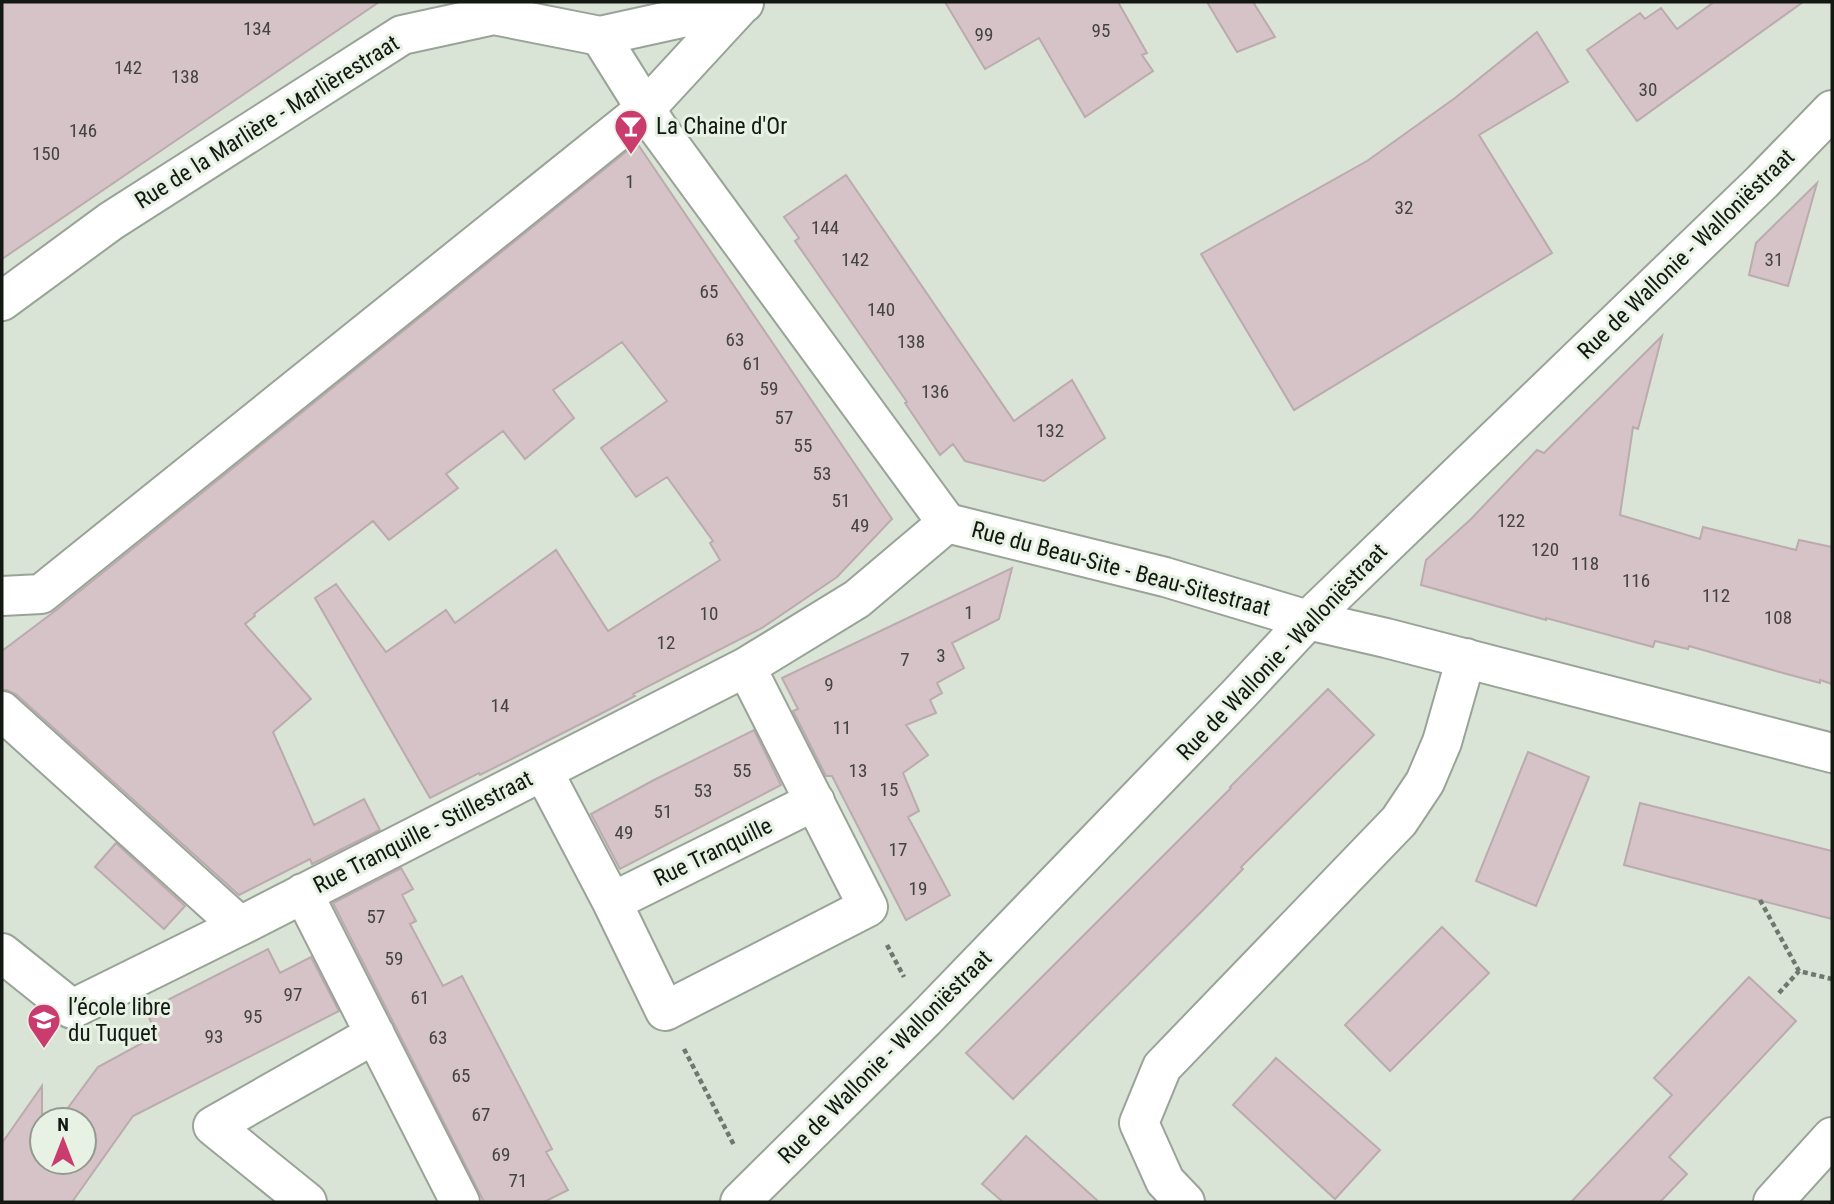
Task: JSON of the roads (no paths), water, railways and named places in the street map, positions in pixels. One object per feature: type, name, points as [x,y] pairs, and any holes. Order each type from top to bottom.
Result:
[{"type":"street","name":"Rue de la Marlière - Marlièrestraat","points":[[2,301],[111,220],[401,35],[494,15],[600,36],[743,4]]},
{"type":"street","name":"Rue de la Marlière - Marlièrestraat","points":[[2,596],[41,594],[645,109],[743,4]]},
{"type":"street","points":[[600,36],[645,109]]},
{"type":"street","name":"Rue du Beau-Site - Beau-Sitestraat","points":[[645,109],[947,523],[1166,578],[1308,620],[1832,753]]},
{"type":"street","name":"Rue de Wallonie - Walloniëstraat","points":[[748,1195],[925,1019],[1308,620],[1752,191],[1832,110]]},
{"type":"street","name":"Rue Tranquille - Stillestraat","points":[[2,953],[72,1009],[746,667],[857,599],[947,523]]},
{"type":"street","points":[[1185,1202],[1166,1181],[1139,1123],[1162,1067],[1399,821],[1425,782],[1443,742],[1466,658]]},
{"type":"street","points":[[746,667],[815,801]]},
{"type":"street","points":[[2,711],[240,926]]},
{"type":"street","name":"Rue Tranquille - Stillestraat","points":[[543,771],[612,902],[665,1011],[868,906],[815,801]]},
{"type":"street","name":"Rue Tranquille","points":[[612,902],[815,801]]},
{"type":"street","name":"Rue Tranquille - Stillestraat","points":[[303,893],[460,1202]]},
{"type":"street","points":[[307,1202],[213,1126],[376,1034]]},
{"type":"street","points":[[1773,1202],[1832,1137]]},
{"type":"place","name":"La Chaine d'Or","points":[[631,156]]},
{"type":"place","name":"l’école libre du Tuquet","points":[[44,1050]]}]
